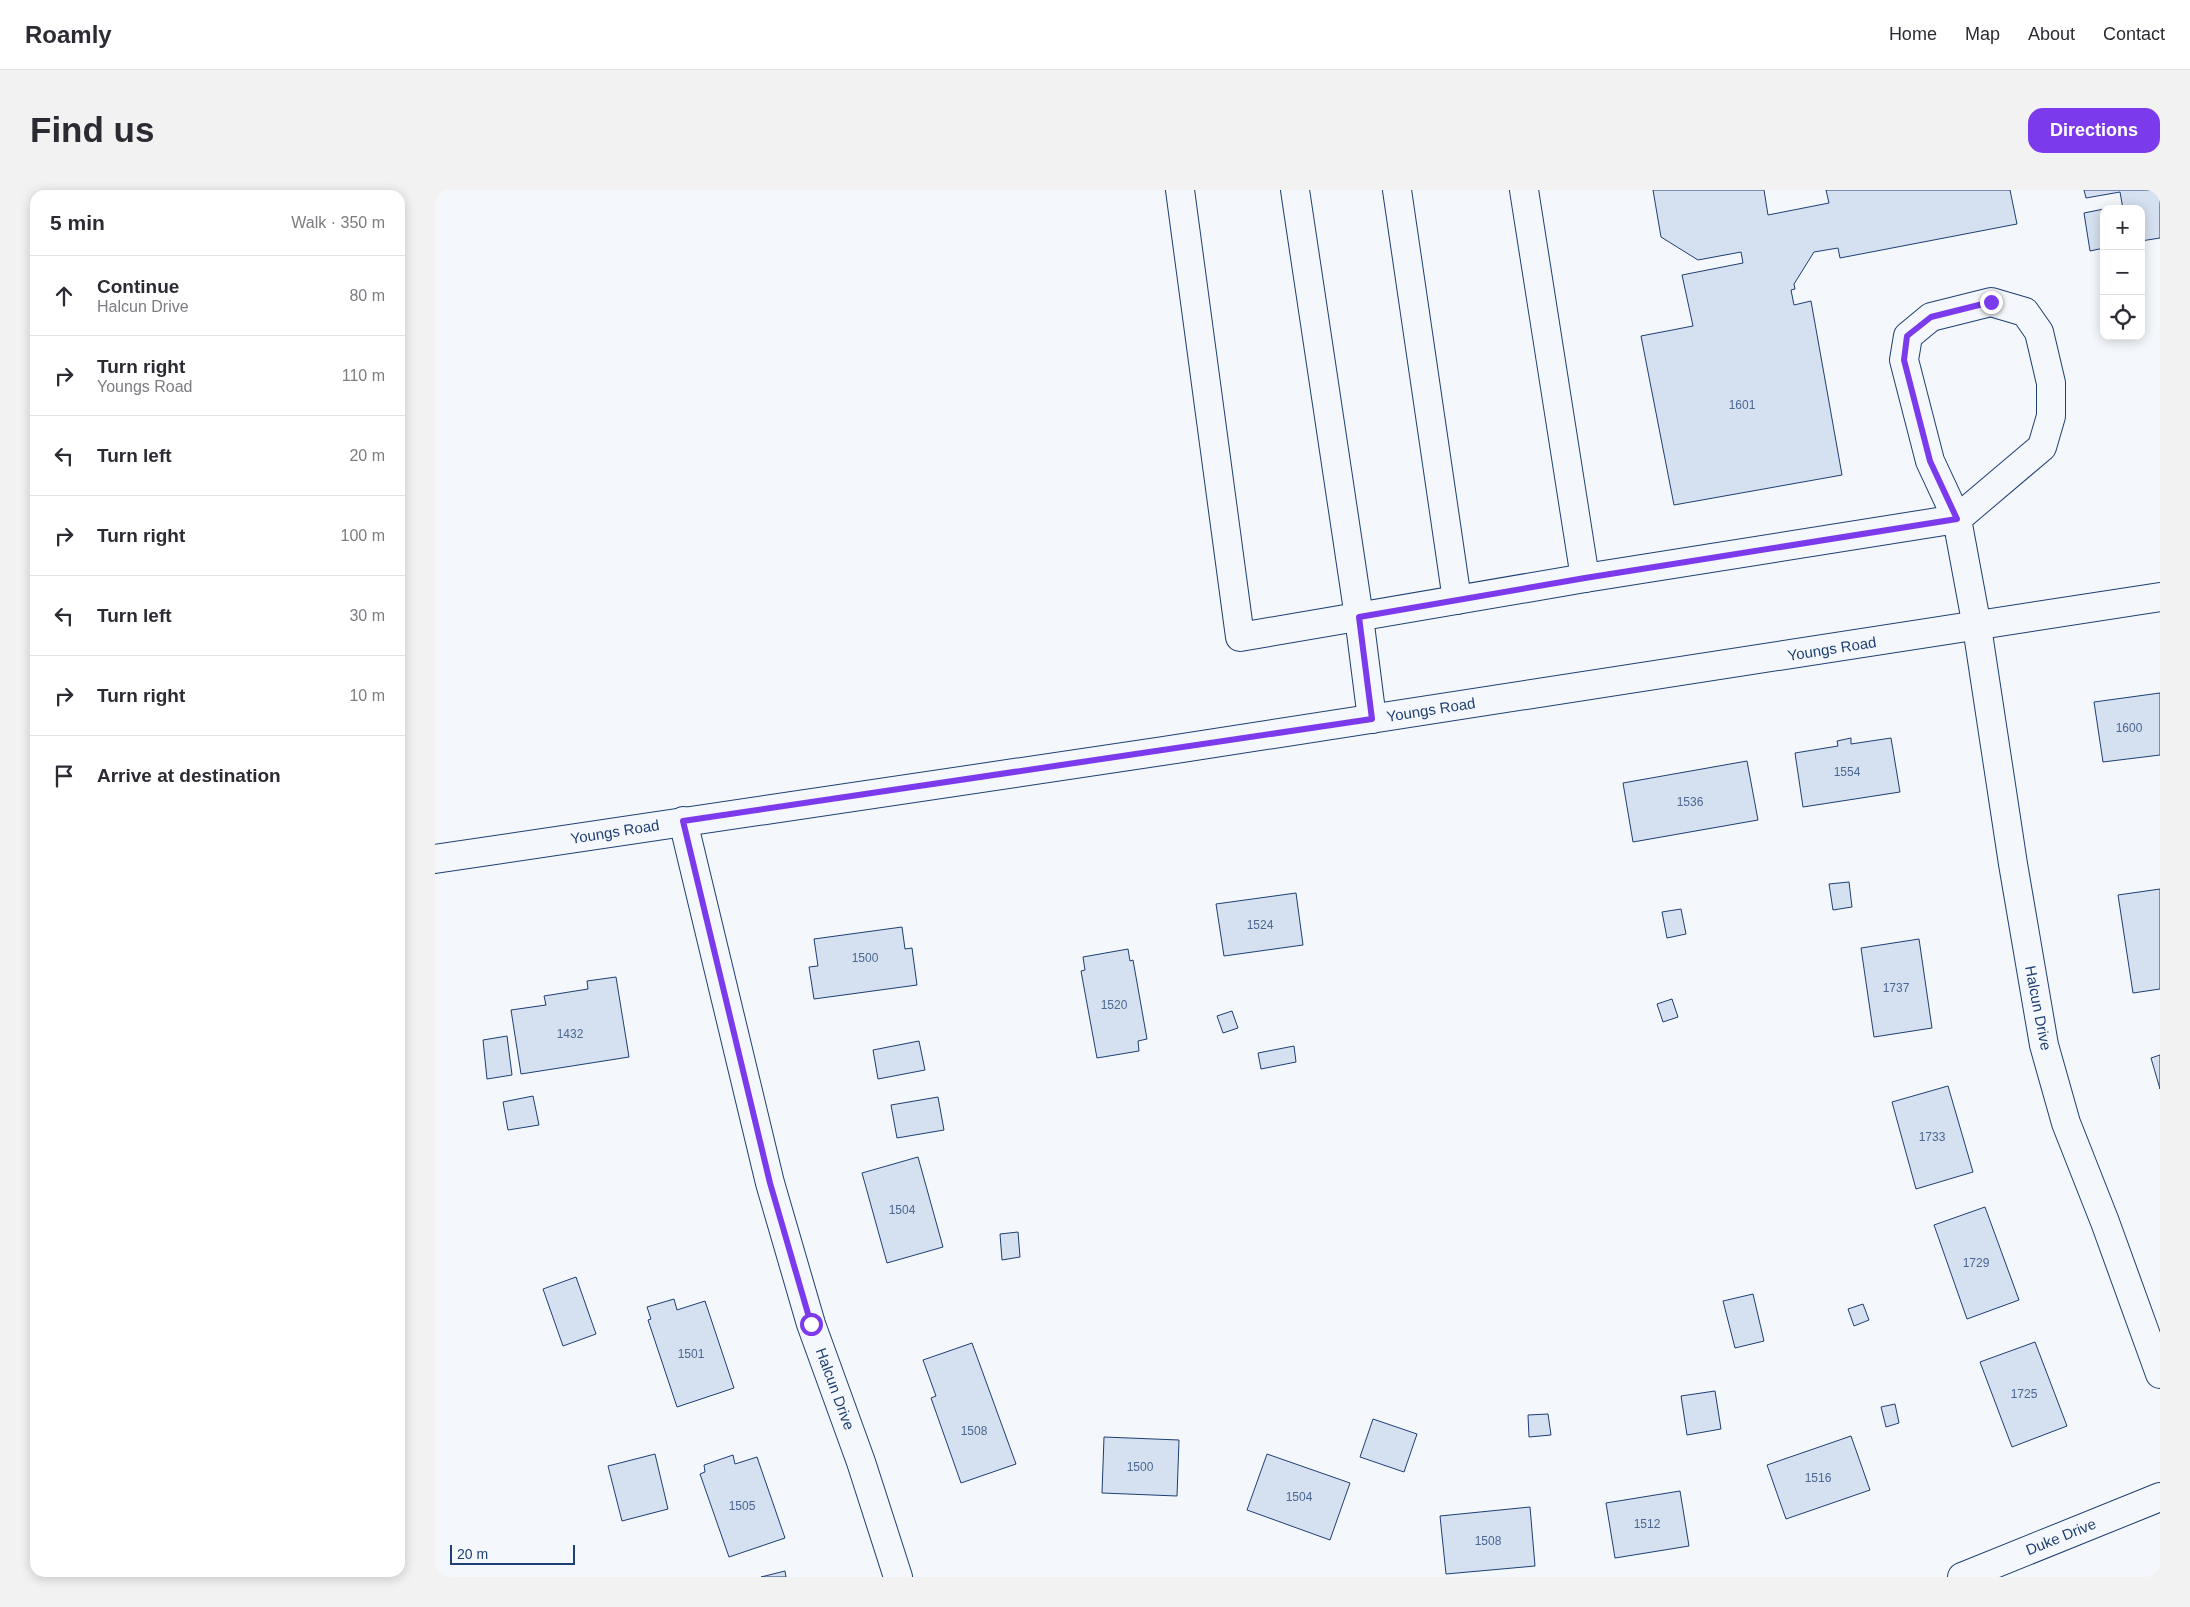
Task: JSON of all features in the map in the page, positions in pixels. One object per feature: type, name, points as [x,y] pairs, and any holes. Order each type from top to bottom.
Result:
[{"type":"street","points":[[1180,190],[1239,637],[1585,578],[1957,519]]},
{"type":"street","points":[[1295,190],[1359,617],[1372,719]]},
{"type":"street","points":[[1397,190],[1457,600]]},
{"type":"street","points":[[1524,190],[1585,578]]},
{"type":"street","name":"Halcun Drive","points":[[1957,519],[2042,447],[2051,416],[2051,383],[2039,332],[2025,312],[1991,302],[1931,317],[1907,336],[1904,360],[1930,461],[1957,519],[1977,627],[2013,864],[2044,1045],[2066,1123],[2105,1222],[2160,1374]]},
{"type":"street","name":"Youngs Road","points":[[435,860],[683,821],[1977,627],[2160,597]]},
{"type":"street","name":"Halcun Drive","points":[[683,821],[770,1183],[811,1324],[861,1462],[898,1577]]},
{"type":"street","name":"Duke Drive","points":[[1962,1577],[2160,1497]]},
{"type":"building","points":[[1653,190],[1764,190],[1768,215],[1829,203],[1826,190],[2010,190],[2017,224],[1840,258],[1838,248],[1814,252],[1794,284],[1795,289],[1791,290],[1794,305],[1811,301],[1842,475],[1674,505],[1641,336],[1693,326],[1682,275],[1743,263],[1741,252],[1698,260],[1661,237]]},
{"type":"building","points":[[2084,190],[2160,190],[2160,238],[2145,240],[2145,205],[2122,205],[2120,192],[2086,198]]},
{"type":"building","points":[[2100,210],[2100,249],[2090,251],[2084,213]]},
{"type":"building","points":[[2160,693],[2160,755],[2103,762],[2094,702]]},
{"type":"building","points":[[1851,738],[1851,744],[1891,738],[1900,792],[1803,807],[1795,753],[1838,746],[1837,741]]},
{"type":"building","points":[[1747,761],[1758,820],[1633,842],[1623,783]]},
{"type":"building","points":[[1849,882],[1852,907],[1833,910],[1829,884]]},
{"type":"building","points":[[2160,889],[2160,989],[2133,993],[2118,895]]},
{"type":"building","points":[[1296,893],[1303,945],[1224,956],[1216,904]]},
{"type":"building","points":[[1681,909],[1686,934],[1667,938],[1662,912]]},
{"type":"building","points":[[902,927],[905,949],[912,948],[917,985],[814,999],[809,967],[818,966],[814,939]]},
{"type":"building","points":[[1919,939],[1932,1028],[1874,1037],[1861,948]]},
{"type":"building","points":[[1128,949],[1130,961],[1133,960],[1147,1039],[1138,1041],[1139,1051],[1097,1058],[1081,971],[1085,970],[1083,957]]},
{"type":"building","points":[[616,977],[629,1057],[521,1074],[511,1010],[546,1005],[544,996],[588,989],[587,981]]},
{"type":"building","points":[[1672,999],[1678,1017],[1663,1022],[1657,1004]]},
{"type":"building","points":[[1232,1011],[1238,1028],[1223,1033],[1217,1016]]},
{"type":"building","points":[[507,1036],[512,1075],[487,1079],[483,1040]]},
{"type":"building","points":[[919,1041],[925,1070],[878,1079],[873,1050]]},
{"type":"building","points":[[1294,1046],[1296,1062],[1261,1069],[1258,1053]]},
{"type":"building","points":[[2160,1055],[2160,1089],[2151,1058]]},
{"type":"building","points":[[1948,1086],[1973,1172],[1916,1189],[1892,1102]]},
{"type":"building","points":[[533,1096],[539,1125],[508,1130],[503,1102]]},
{"type":"building","points":[[938,1097],[944,1130],[897,1138],[891,1105]]},
{"type":"building","points":[[918,1157],[943,1247],[887,1263],[862,1173]]},
{"type":"building","points":[[1985,1207],[2019,1300],[1967,1319],[1934,1225]]},
{"type":"building","points":[[1018,1232],[1020,1257],[1002,1260],[1000,1234]]},
{"type":"building","points":[[576,1277],[596,1334],[563,1346],[543,1289]]},
{"type":"building","points":[[1753,1294],[1764,1341],[1735,1348],[1723,1301]]},
{"type":"building","points":[[674,1299],[677,1310],[705,1301],[734,1388],[677,1407],[648,1320],[651,1319],[647,1307]]},
{"type":"building","points":[[1863,1304],[1869,1320],[1854,1326],[1848,1309]]},
{"type":"building","points":[[2035,1342],[2067,1426],[2012,1447],[1980,1362]]},
{"type":"building","points":[[972,1343],[1016,1464],[961,1483],[931,1398],[936,1396],[923,1360]]},
{"type":"building","points":[[1715,1391],[1721,1429],[1687,1435],[1681,1396]]},
{"type":"building","points":[[1895,1404],[1899,1423],[1886,1427],[1881,1407]]},
{"type":"building","points":[[1548,1414],[1551,1435],[1529,1437],[1528,1415]]},
{"type":"building","points":[[1373,1419],[1417,1434],[1404,1472],[1360,1457]]},
{"type":"building","points":[[1851,1436],[1870,1490],[1786,1519],[1767,1465]]},
{"type":"building","points":[[1104,1437],[1179,1440],[1177,1496],[1102,1493]]},
{"type":"building","points":[[655,1454],[668,1509],[622,1521],[608,1466]]},
{"type":"building","points":[[1267,1454],[1350,1483],[1330,1540],[1247,1510]]},
{"type":"building","points":[[733,1455],[735,1464],[757,1457],[785,1538],[729,1557],[700,1474],[705,1472],[704,1465]]},
{"type":"building","points":[[1680,1491],[1689,1546],[1615,1558],[1606,1503]]},
{"type":"building","points":[[1530,1507],[1535,1566],[1446,1574],[1440,1516]]},
{"type":"building","points":[[785,1571],[786,1577],[761,1577]]},
{"type":"route","points":[[811,1324],[770,1183],[683,821],[1372,719],[1359,617],[1585,578],[1957,519],[1930,461],[1904,360],[1907,336],[1931,317],[1991,302]]}]
